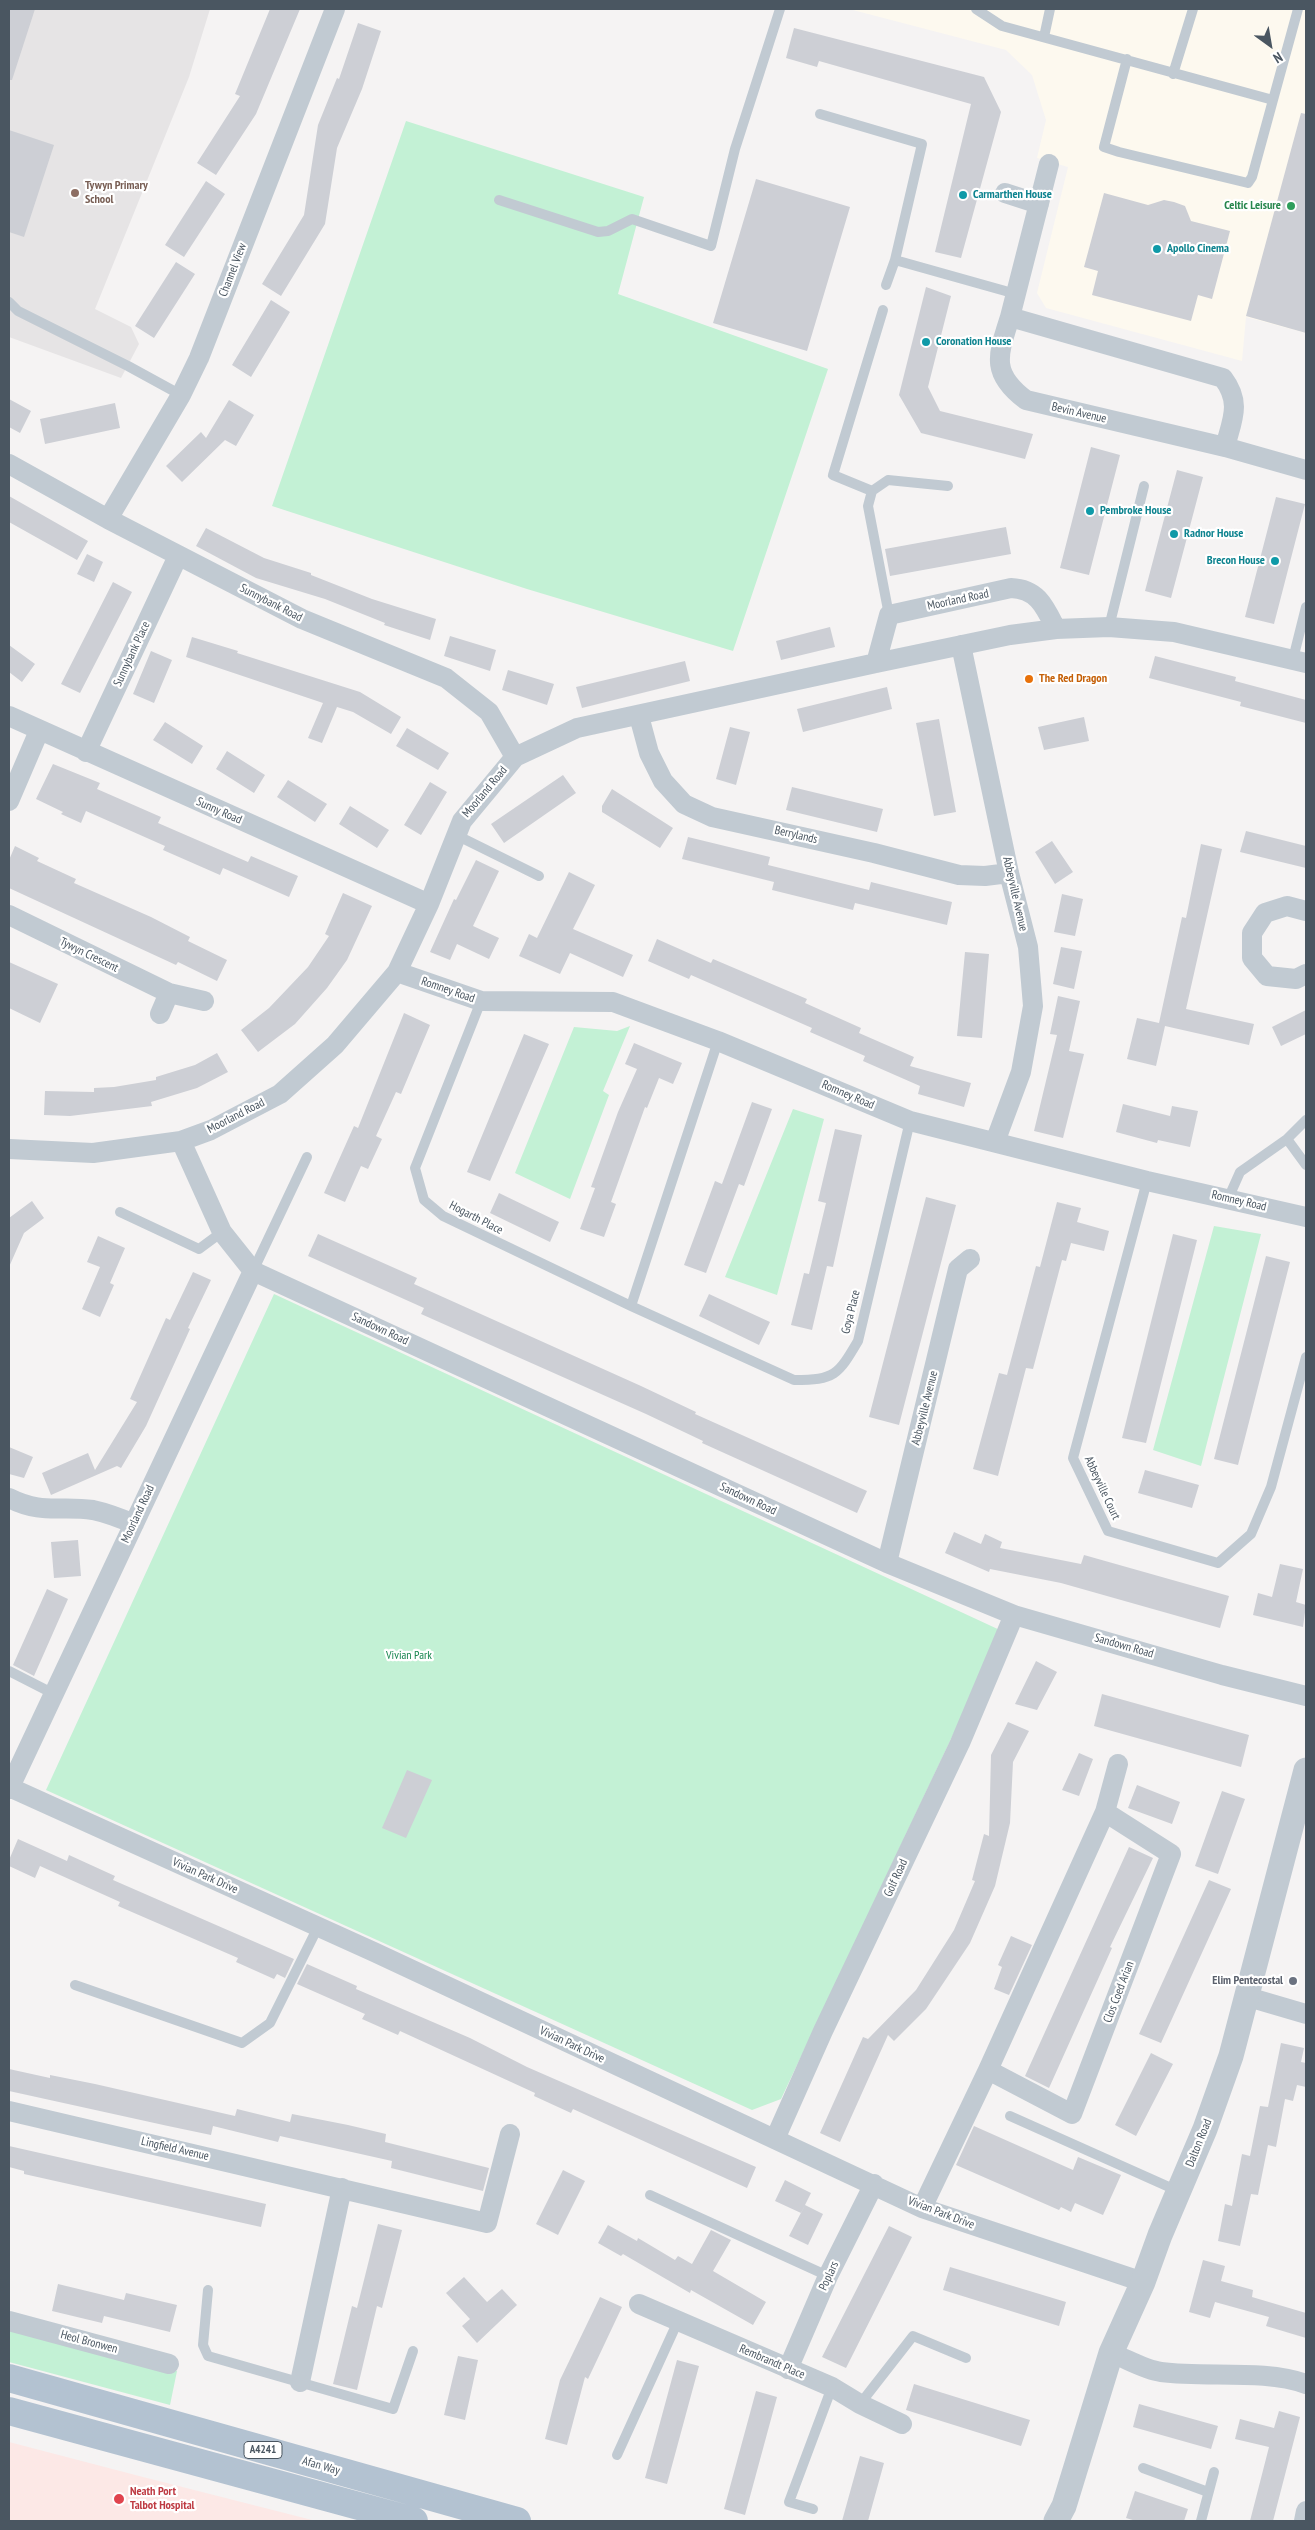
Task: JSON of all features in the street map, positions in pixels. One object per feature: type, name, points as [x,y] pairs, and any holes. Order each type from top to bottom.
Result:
[{"type":"main road","name":"Afan Way","points":[[9,2378],[517,2521]]},
{"type":"main road","name":"A4241","points":[[9,2410],[414,2521]]},
{"type":"street","name":"Channel View","points":[[108,519],[180,395],[199,358],[335,9]]},
{"type":"street","name":"Bevin Avenue","points":[[1049,164],[1000,349],[999,365],[1003,379],[1026,400],[1225,447],[1306,470]]},
{"type":"street","points":[[1005,193],[1039,204]]},
{"type":"street","points":[[1010,317],[1223,378],[1231,389],[1236,404],[1225,447]]},
{"type":"street","name":"Sunnybank Road","points":[[9,464],[108,519],[302,619],[446,678],[488,712],[515,757]]},
{"type":"street","name":"Sunnybank Place","points":[[86,752],[178,556]]},
{"type":"street","name":"Moorland Road","points":[[889,615],[1011,588],[1025,589],[1035,595],[1046,608],[1056,629]]},
{"type":"street","points":[[876,662],[889,615]]},
{"type":"street","name":"Moorland Road","points":[[181,1141],[211,1130],[280,1094],[335,1045],[397,972],[429,904],[462,821],[515,757],[577,728],[1010,634],[1056,629],[1109,627],[1174,632],[1300,661]]},
{"type":"street","name":"Abbeyville Avenue","points":[[961,645],[1009,873],[1028,948],[1033,1006],[1021,1072],[995,1142]]},
{"type":"street","name":"Sunny Road","points":[[9,716],[429,904]]},
{"type":"street","name":"Berrylands","points":[[639,716],[648,752],[662,781],[684,804],[712,816],[960,875],[985,876],[1009,873]]},
{"type":"street","points":[[9,801],[39,731]]},
{"type":"street","points":[[1306,911],[1287,906],[1266,913],[1252,933],[1252,958],[1268,976],[1296,979],[1306,974]]},
{"type":"street","name":"Tywyn Crescent","points":[[9,915],[169,993],[204,1001]]},
{"type":"street","name":"Romney Road","points":[[397,972],[481,1001],[613,1002],[718,1041],[910,1121],[1147,1181],[1306,1216]]},
{"type":"street","points":[[160,1014],[169,993]]},
{"type":"street","points":[[9,1149],[94,1153],[181,1141]]},
{"type":"street","name":"Sandown Road","points":[[181,1141],[222,1232],[253,1271],[887,1563],[1014,1615],[1222,1675],[1306,1696]]},
{"type":"street","name":"Abbeyville Avenue","points":[[887,1563],[958,1269],[970,1259]]},
{"type":"street","name":"Moorland Road","points":[[9,1788],[253,1271]]},
{"type":"street","points":[[9,1498],[24,1506],[44,1510],[91,1510],[111,1514],[134,1524]]},
{"type":"street","name":"Golf Road","points":[[775,2139],[823,2031],[960,1743],[1014,1615]]},
{"type":"street","points":[[922,2208],[988,2070],[1105,1812],[1118,1764]]},
{"type":"street","name":"Dalton Road","points":[[1062,2516],[1111,2353],[1143,2282],[1160,2235],[1205,2129],[1228,2065],[1248,1997],[1306,1770]]},
{"type":"street","name":"Vivian Park Drive","points":[[9,1788],[318,1927],[874,2184],[922,2208],[1143,2282]]},
{"type":"street","name":"Clos Coed Arian","points":[[988,2070],[1072,2114],[1171,1854],[1105,1812]]},
{"type":"street","points":[[1248,1997],[1306,2014]]},
{"type":"street","name":"Lingfield Avenue","points":[[9,2111],[487,2223],[510,2134]]},
{"type":"street","name":"Poplars","points":[[788,2369],[828,2276],[874,2184]]},
{"type":"street","points":[[300,2382],[342,2188]]},
{"type":"street","name":"Rembrandt Place","points":[[638,2304],[832,2386],[860,2404],[902,2424]]},
{"type":"street","name":"Heol Bronwen","points":[[9,2321],[169,2364]]},
{"type":"street","points":[[1111,2353],[1159,2372],[1216,2376],[1286,2376],[1306,2384]]},
{"type":"street","points":[[1304,2521],[1306,2512]]},
{"type":"lane","points":[[499,200],[598,232],[608,231],[632,218],[712,246],[735,148],[780,9]]},
{"type":"lane","points":[[976,9],[1002,26],[1273,100]]},
{"type":"lane","points":[[1044,37],[1050,9]]},
{"type":"lane","points":[[1173,74],[1193,9]]},
{"type":"lane","points":[[1126,59],[1104,147],[1248,184],[1252,178],[1298,9]]},
{"type":"lane","points":[[820,114],[922,144],[895,260],[886,285]]},
{"type":"lane","points":[[895,260],[1016,294]]},
{"type":"lane","points":[[9,302],[18,311],[128,366],[180,395]]},
{"type":"lane","points":[[872,491],[833,475],[883,310]]},
{"type":"lane","points":[[889,615],[868,506],[872,491],[888,480],[948,486]]},
{"type":"lane","points":[[1109,627],[1144,486]]},
{"type":"lane","name":"Moorland Road","points":[[1300,661],[1306,608]]},
{"type":"lane","points":[[456,835],[539,876]]},
{"type":"lane","name":"Hogarth Place","points":[[481,1001],[415,1168],[424,1200],[443,1216],[630,1306]]},
{"type":"lane","points":[[630,1306],[718,1041]]},
{"type":"lane","points":[[1228,1199],[1240,1172],[1287,1139],[1306,1120]]},
{"type":"lane","name":"Goya Place","points":[[630,1306],[794,1380],[821,1380],[841,1370],[858,1341],[910,1121]]},
{"type":"lane","points":[[1287,1139],[1306,1165]]},
{"type":"lane","name":"Moorland Road","points":[[253,1271],[307,1158]]},
{"type":"lane","name":"Abbeyville Court","points":[[1147,1181],[1073,1458],[1108,1531],[1218,1563],[1234,1549],[1251,1534],[1271,1487],[1306,1357]]},
{"type":"lane","points":[[120,1212],[199,1249],[222,1232]]},
{"type":"lane","points":[[9,1671],[54,1694]]},
{"type":"lane","points":[[75,1985],[242,2043],[270,2023],[318,1927]]},
{"type":"lane","points":[[1010,2116],[1179,2192]]},
{"type":"lane","points":[[650,2194],[828,2276]]},
{"type":"lane","points":[[208,2290],[203,2345],[208,2356],[393,2409],[412,2350]]},
{"type":"lane","points":[[617,2455],[678,2321]]},
{"type":"lane","points":[[860,2404],[913,2336],[966,2358]]},
{"type":"lane","points":[[814,2509],[789,2502],[832,2386]]},
{"type":"lane","points":[[1143,2468],[1208,2492]]},
{"type":"lane","points":[[1200,2521],[1214,2472]]},
{"type":"shaded area","name":"Tywyn Primary School","points":[[9,9],[210,9],[189,77],[95,309],[131,327],[139,344],[121,378],[9,337]]},
{"type":"shaded area","points":[[849,9],[1306,9],[1306,333],[1246,317],[1242,361],[1046,308],[1037,293],[1068,167],[1037,158],[1046,120],[1032,75],[1006,50]]},
{"type":"shaded area","name":"Neath Port Talbot Hospital","points":[[9,2442],[143,2477],[316,2521],[9,2521]]},
{"type":"green space","points":[[406,121],[644,197],[618,294],[828,369],[733,651],[527,589],[272,506]]},
{"type":"green space","points":[[630,1026],[603,1091],[609,1095],[570,1199],[515,1173],[574,1027],[617,1031]]},
{"type":"green space","points":[[793,1109],[824,1119],[777,1295],[725,1277]]},
{"type":"green space","points":[[1214,1226],[1261,1234],[1201,1466],[1153,1450]]},
{"type":"green space","name":"Vivian Park","points":[[274,1294],[1002,1631],[781,2099],[752,2110],[46,1790]]},
{"type":"green space","points":[[9,2325],[177,2371],[170,2405],[9,2362]]},
{"type":"building","points":[[9,9],[35,9],[12,80],[9,80]]},
{"type":"building","points":[[270,9],[300,9],[256,114],[216,175],[197,163],[240,96],[235,94]]},
{"type":"building","points":[[358,23],[381,31],[362,89],[337,148],[325,224],[281,296],[262,284],[304,215],[318,125],[337,78],[339,79]]},
{"type":"building","name":"Carmarthen House","points":[[794,28],[984,77],[1001,112],[961,258],[935,252],[971,104],[819,61],[817,67],[786,58]]},
{"type":"building","name":"Celtic Leisure","points":[[1301,113],[1306,114],[1306,333],[1246,316]]},
{"type":"building","points":[[9,130],[54,145],[24,237],[9,232]]},
{"type":"building","points":[[756,179],[850,207],[807,351],[713,323]]},
{"type":"building","points":[[206,181],[225,194],[184,257],[165,245]]},
{"type":"building","name":"Apollo Cinema","points":[[1104,193],[1148,205],[1164,200],[1174,202],[1185,206],[1191,221],[1230,231],[1212,299],[1198,295],[1191,321],[1092,295],[1098,271],[1084,267]]},
{"type":"building","points":[[176,262],[195,274],[154,338],[135,326]]},
{"type":"building","name":"Coronation House","points":[[926,287],[951,296],[928,387],[940,411],[1033,434],[1025,459],[921,433],[899,395]]},
{"type":"building","points":[[271,300],[290,312],[251,377],[232,365]]},
{"type":"building","points":[[9,399],[31,411],[20,433],[9,427]]},
{"type":"building","points":[[229,400],[254,415],[236,446],[225,440],[182,482],[166,466],[201,432],[206,438]]},
{"type":"building","points":[[115,403],[120,428],[45,444],[40,419]]},
{"type":"building","name":"Pembroke House","points":[[1091,447],[1120,455],[1089,575],[1060,568]]},
{"type":"building","name":"Radnor House","points":[[1177,470],[1203,477],[1171,598],[1145,591]]},
{"type":"building","points":[[9,496],[88,541],[77,560],[9,522]]},
{"type":"building","name":"Brecon House","points":[[1276,497],[1305,504],[1274,624],[1245,617]]},
{"type":"building","points":[[1006,527],[1011,554],[890,576],[885,549]]},
{"type":"building","points":[[206,528],[264,558],[311,573],[311,575],[372,599],[436,619],[430,640],[384,625],[385,623],[325,599],[256,578],[196,546]]},
{"type":"building","points":[[87,554],[103,562],[94,582],[77,574]]},
{"type":"building","points":[[113,582],[132,592],[80,693],[61,684]]},
{"type":"building","points":[[830,627],[835,647],[781,660],[776,641]]},
{"type":"building","points":[[450,636],[496,650],[490,671],[444,656]]},
{"type":"building","points":[[192,637],[360,692],[401,717],[391,734],[353,712],[337,707],[322,743],[308,738],[323,703],[186,657]]},
{"type":"building","points":[[9,645],[35,664],[22,682],[9,672]]},
{"type":"building","points":[[151,651],[172,660],[154,703],[133,694]]},
{"type":"building","points":[[1155,656],[1236,677],[1235,681],[1306,700],[1306,723],[1240,706],[1241,702],[1149,678]]},
{"type":"building","points":[[685,661],[690,681],[582,708],[576,687]]},
{"type":"building","points":[[508,670],[554,684],[547,705],[502,690]]},
{"type":"building","points":[[887,687],[892,709],[803,732],[797,709]]},
{"type":"building","points":[[1084,717],[1089,741],[1044,750],[1038,727]]},
{"type":"building","points":[[939,719],[956,812],[934,816],[916,723]]},
{"type":"building","points":[[165,722],[203,746],[192,764],[153,740]]},
{"type":"building","points":[[730,727],[750,732],[736,785],[716,779]]},
{"type":"building","points":[[407,728],[449,753],[438,770],[396,746]]},
{"type":"building","points":[[227,751],[265,775],[254,793],[216,769]]},
{"type":"building","points":[[53,764],[100,783],[97,789],[161,817],[158,823],[248,862],[251,856],[298,876],[289,897],[223,868],[220,875],[163,850],[165,846],[86,811],[81,823],[61,814],[63,812],[36,799]]},
{"type":"building","points":[[563,775],[576,793],[504,843],[491,824]]},
{"type":"building","points":[[288,780],[327,804],[315,822],[277,797]]},
{"type":"building","points":[[430,782],[447,792],[421,835],[404,825]]},
{"type":"building","points":[[792,787],[883,809],[877,832],[786,810]]},
{"type":"building","points":[[612,789],[673,828],[660,848],[602,812],[602,806]]},
{"type":"building","points":[[350,806],[389,830],[377,848],[339,824]]},
{"type":"building","points":[[1246,831],[1306,846],[1306,868],[1240,852]]},
{"type":"building","points":[[688,837],[770,857],[768,865],[869,890],[871,882],[952,902],[947,925],[855,903],[853,910],[772,890],[774,882],[682,859]]},
{"type":"building","points":[[1052,841],[1073,872],[1055,884],[1035,852]]},
{"type":"building","points":[[1201,844],[1222,849],[1186,1009],[1254,1024],[1249,1045],[1165,1026],[1156,1066],[1127,1059],[1137,1018],[1159,1023],[1182,917],[1186,918]]},
{"type":"building","points":[[15,846],[39,858],[37,861],[76,879],[74,883],[151,917],[190,937],[188,941],[227,960],[217,981],[178,962],[176,965],[9,888],[9,860]]},
{"type":"building","points":[[476,860],[499,871],[473,926],[499,938],[489,959],[457,944],[450,960],[430,952],[454,899],[456,900]]},
{"type":"building","points":[[569,872],[595,885],[573,929],[633,955],[623,977],[570,953],[560,974],[519,956],[529,934],[537,938]]},
{"type":"building","points":[[343,893],[372,906],[347,960],[327,988],[295,1024],[258,1052],[241,1030],[269,1008],[308,967],[329,936],[325,934]]},
{"type":"building","points":[[1062,894],[1083,899],[1075,936],[1054,932]]},
{"type":"building","points":[[657,939],[711,963],[713,959],[807,999],[805,1003],[861,1028],[859,1033],[914,1057],[910,1066],[971,1083],[964,1107],[918,1094],[920,1086],[863,1061],[865,1056],[810,1032],[812,1028],[691,975],[689,979],[648,961]]},
{"type":"building","points":[[1061,947],[1082,951],[1074,989],[1053,984]]},
{"type":"building","points":[[965,952],[989,954],[982,1038],[957,1036]]},
{"type":"building","points":[[9,962],[58,984],[40,1023],[9,1008]]},
{"type":"building","points":[[1058,996],[1080,1001],[1069,1051],[1084,1054],[1063,1138],[1034,1131],[1057,1035],[1050,1034]]},
{"type":"building","points":[[1306,1010],[1306,1034],[1281,1046],[1272,1027]]},
{"type":"building","points":[[404,1013],[430,1025],[401,1094],[396,1092],[376,1136],[382,1139],[368,1169],[361,1166],[345,1202],[324,1193],[354,1126],[358,1128]]},
{"type":"building","points":[[524,1034],[549,1044],[490,1181],[467,1172]]},
{"type":"building","points":[[634,1043],[682,1063],[673,1084],[659,1078],[647,1108],[645,1107],[611,1202],[616,1204],[604,1237],[580,1229],[595,1188],[591,1187],[618,1112],[637,1069],[625,1064]]},
{"type":"building","points":[[217,1053],[228,1072],[197,1088],[151,1102],[152,1106],[70,1116],[44,1115],[45,1091],[94,1092],[94,1088],[114,1087],[156,1080],[156,1077],[195,1065]]},
{"type":"building","points":[[752,1102],[772,1109],[744,1186],[739,1184],[706,1273],[684,1265],[715,1181],[722,1184]]},
{"type":"building","points":[[1123,1104],[1170,1116],[1172,1106],[1198,1111],[1190,1147],[1158,1140],[1157,1143],[1116,1132]]},
{"type":"building","points":[[835,1129],[862,1135],[833,1267],[827,1266],[812,1330],[791,1325],[804,1273],[809,1274],[826,1203],[818,1201]]},
{"type":"building","points":[[499,1193],[559,1222],[550,1242],[490,1213]]},
{"type":"building","points":[[926,1197],[956,1205],[899,1425],[869,1417]]},
{"type":"building","points":[[32,1201],[44,1218],[24,1233],[9,1267],[9,1218]]},
{"type":"building","points":[[1057,1202],[1081,1208],[1077,1222],[1109,1231],[1104,1251],[1071,1243],[1066,1261],[1062,1260],[1033,1369],[1026,1368],[998,1476],[973,1469],[999,1373],[1007,1375],[1036,1266],[1040,1267]]},
{"type":"building","points":[[318,1234],[417,1278],[414,1284],[641,1386],[696,1412],[695,1414],[867,1491],[857,1513],[702,1443],[703,1441],[646,1414],[421,1314],[424,1308],[308,1256]]},
{"type":"building","points":[[1173,1234],[1197,1240],[1146,1443],[1122,1438]]},
{"type":"building","points":[[98,1236],[125,1248],[110,1283],[114,1285],[100,1317],[82,1309],[100,1267],[87,1262]]},
{"type":"building","points":[[1266,1256],[1290,1262],[1238,1465],[1214,1459]]},
{"type":"building","points":[[193,1272],[211,1280],[146,1426],[121,1468],[117,1466],[51,1495],[42,1473],[88,1453],[95,1470],[137,1402],[130,1399],[166,1318],[170,1320]]},
{"type":"building","points":[[709,1294],[770,1322],[759,1345],[699,1316]]},
{"type":"building","points":[[9,1447],[33,1457],[24,1478],[9,1474]]},
{"type":"building","points":[[1145,1470],[1199,1485],[1192,1508],[1138,1493]]},
{"type":"building","points":[[954,1532],[981,1544],[985,1534],[1002,1542],[1000,1548],[1081,1564],[1084,1555],[1229,1596],[1220,1628],[1061,1583],[990,1569],[989,1572],[945,1553]]},
{"type":"building","points":[[78,1540],[81,1576],[54,1578],[51,1542]]},
{"type":"building","points":[[1280,1564],[1303,1569],[1296,1602],[1306,1605],[1303,1627],[1253,1615],[1258,1593],[1272,1597]]},
{"type":"building","points":[[47,1589],[68,1599],[34,1676],[13,1665]]},
{"type":"building","points":[[1036,1661],[1057,1672],[1037,1710],[1015,1704]]},
{"type":"building","points":[[1102,1694],[1249,1735],[1241,1767],[1094,1726]]},
{"type":"building","points":[[1008,1722],[1029,1731],[1013,1762],[1010,1823],[995,1886],[970,1943],[926,2009],[894,2041],[888,2035],[840,2142],[820,2133],[863,2037],[868,2039],[916,1990],[954,1930],[975,1881],[972,1880],[984,1834],[989,1836],[991,1755]]},
{"type":"building","points":[[1079,1753],[1093,1759],[1079,1796],[1062,1790]]},
{"type":"building","points":[[407,1770],[432,1780],[406,1838],[382,1828]]},
{"type":"building","points":[[1137,1785],[1180,1802],[1172,1824],[1128,1808]]},
{"type":"building","points":[[1222,1791],[1245,1799],[1218,1874],[1195,1866]]},
{"type":"building","points":[[18,1839],[67,1861],[69,1855],[115,1876],[113,1880],[294,1959],[285,1978],[277,1974],[274,1979],[236,1962],[238,1958],[118,1906],[120,1902],[40,1866],[35,1878],[9,1866],[9,1860]]},
{"type":"building","points":[[1129,1847],[1153,1858],[1110,1947],[1112,1948],[1049,2088],[1025,2076]]},
{"type":"building","points":[[1209,1880],[1231,1889],[1161,2043],[1139,2034]]},
{"type":"building","points":[[1011,1936],[1032,1945],[1009,1995],[994,1989],[1002,1967],[998,1965]]},
{"type":"building","points":[[307,1964],[357,1986],[356,1989],[470,2038],[527,2067],[756,2167],[747,2188],[573,2109],[571,2113],[534,2096],[535,2093],[400,2031],[398,2035],[362,2019],[365,2014],[297,1984]]},
{"type":"building","points":[[1281,2043],[1304,2048],[1301,2062],[1306,2063],[1306,2087],[1297,2085],[1293,2101],[1285,2099],[1276,2147],[1268,2145],[1258,2195],[1251,2194],[1240,2246],[1218,2241],[1225,2204],[1232,2206],[1242,2154],[1250,2156],[1260,2106],[1268,2107]]},
{"type":"building","points":[[1151,2053],[1173,2064],[1136,2136],[1115,2125]]},
{"type":"building","points":[[9,2069],[50,2078],[50,2075],[95,2084],[235,2116],[237,2109],[290,2122],[292,2114],[348,2125],[386,2134],[385,2142],[489,2168],[483,2191],[391,2168],[392,2161],[280,2136],[278,2142],[213,2126],[211,2135],[9,2091]]},
{"type":"building","points":[[974,2126],[1073,2170],[1078,2157],[1121,2175],[1103,2215],[1075,2203],[1071,2212],[1061,2207],[1059,2210],[956,2165]]},
{"type":"building","points":[[9,2146],[266,2204],[261,2227],[24,2174],[24,2171],[9,2167]]},
{"type":"building","points":[[563,2170],[585,2181],[558,2235],[536,2224]]},
{"type":"building","points":[[785,2180],[811,2193],[801,2213],[775,2201]]},
{"type":"building","points":[[805,2205],[823,2214],[808,2245],[789,2236]]},
{"type":"building","points":[[378,2224],[402,2230],[382,2308],[377,2306],[357,2390],[333,2384],[352,2306],[357,2308]]},
{"type":"building","points":[[608,2225],[637,2241],[638,2238],[675,2260],[678,2256],[692,2264],[711,2230],[731,2240],[713,2271],[766,2302],[753,2325],[691,2290],[690,2293],[623,2254],[621,2256],[598,2243]]},
{"type":"building","points":[[889,2226],[912,2237],[846,2368],[822,2357]]},
{"type":"building","points":[[1203,2260],[1225,2266],[1221,2281],[1253,2290],[1252,2297],[1306,2313],[1306,2338],[1266,2326],[1269,2317],[1215,2302],[1210,2318],[1189,2312]]},
{"type":"building","points":[[950,2267],[1066,2302],[1059,2326],[943,2290]]},
{"type":"building","points":[[464,2277],[487,2302],[502,2289],[517,2305],[477,2343],[462,2326],[470,2319],[446,2293]]},
{"type":"building","points":[[58,2284],[124,2300],[126,2293],[177,2305],[170,2332],[104,2316],[102,2323],[52,2311]]},
{"type":"building","points":[[600,2297],[622,2307],[588,2379],[585,2377],[567,2445],[545,2439],[560,2380]]},
{"type":"building","points":[[458,2356],[478,2360],[465,2420],[444,2415]]},
{"type":"building","points":[[677,2360],[699,2366],[667,2484],[645,2478]]},
{"type":"building","points":[[914,2384],[1030,2420],[1021,2446],[906,2410]]},
{"type":"building","points":[[756,2391],[777,2397],[745,2515],[724,2509]]},
{"type":"building","points":[[1139,2404],[1218,2426],[1211,2449],[1133,2427]]},
{"type":"building","points":[[1279,2411],[1300,2417],[1273,2521],[1250,2521],[1269,2447],[1235,2439],[1240,2419],[1274,2428]]},
{"type":"building","points":[[860,2456],[884,2463],[868,2521],[842,2521]]},
{"type":"building","points":[[1135,2491],[1188,2509],[1184,2521],[1136,2521],[1126,2518]]},
{"type":"place","name":"Tywyn Primary School","points":[[75,193]]},
{"type":"place","name":"Carmarthen House","points":[[963,195]]},
{"type":"place","name":"Celtic Leisure","points":[[1291,206]]},
{"type":"place","name":"Apollo Cinema","points":[[1157,249]]},
{"type":"place","name":"Coronation House","points":[[926,342]]},
{"type":"place","name":"Pembroke House","points":[[1090,511]]},
{"type":"place","name":"Radnor House","points":[[1174,534]]},
{"type":"place","name":"Brecon House","points":[[1275,561]]},
{"type":"place","name":"The Red Dragon","points":[[1029,679]]},
{"type":"place","name":"Elim Pentecostal","points":[[1293,1981]]},
{"type":"place","name":"Neath Port Talbot Hospital","points":[[119,2499]]}]
